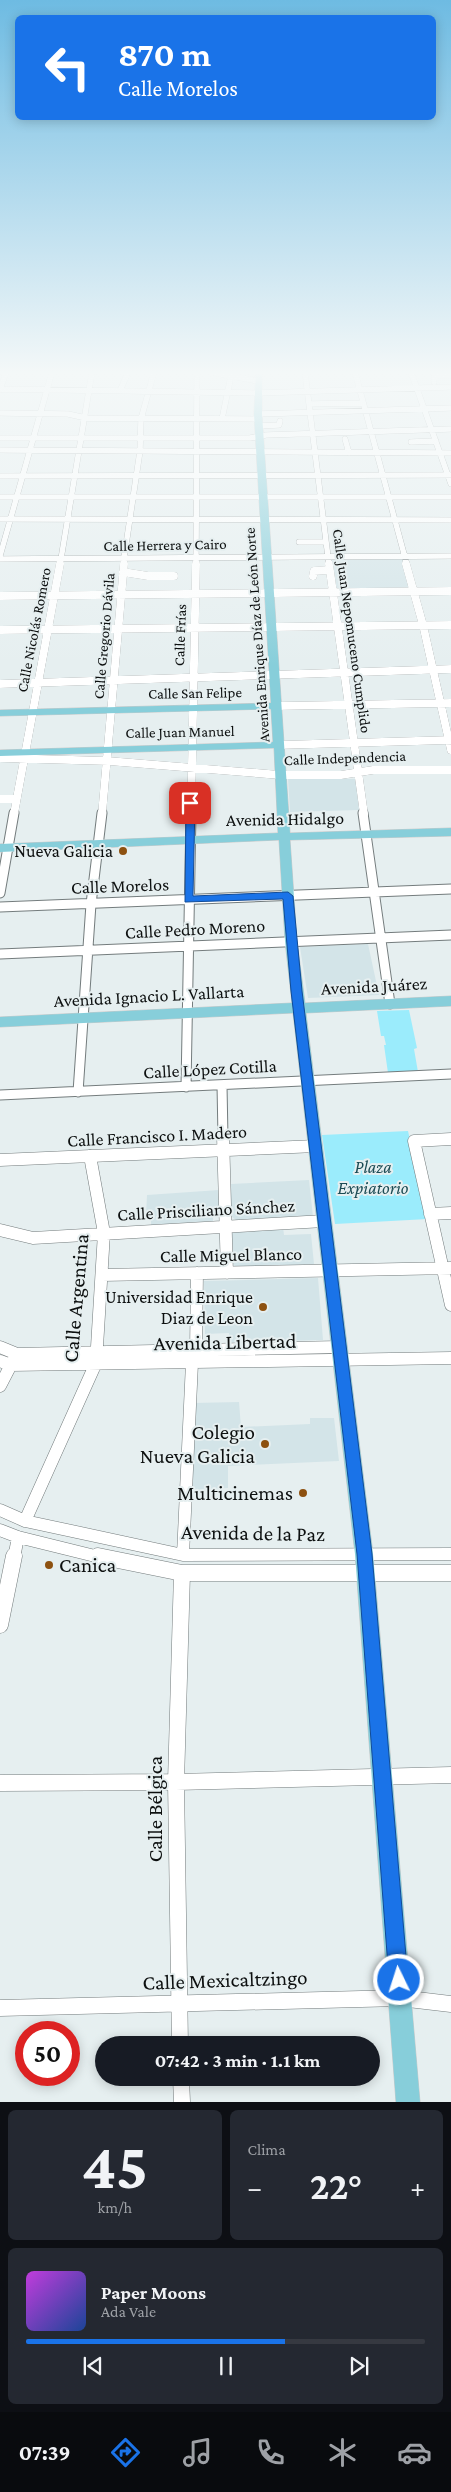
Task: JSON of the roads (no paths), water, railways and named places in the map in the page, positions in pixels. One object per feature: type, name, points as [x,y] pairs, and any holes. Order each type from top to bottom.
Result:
[{"type":"main road","name":"Avenida Enrique Díaz de León Norte","points":[[262,470],[291,941]]},
{"type":"main road","name":"Calle San Felipe","points":[[0,713],[277,706]]},
{"type":"main road","name":"Calle Juan Manuel","points":[[0,753],[24,755],[108,749],[279,745]]},
{"type":"main road","name":"Avenida Hidalgo","points":[[4,848],[190,839],[451,832]]},
{"type":"main road","points":[[291,941],[365,1564],[408,2102]]},
{"type":"main road","name":"Avenida Juárez","points":[[299,1008],[451,1002]]},
{"type":"main road","name":"Avenida Ignacio L. Vallarta","points":[[0,1022],[299,1008]]},
{"type":"street","points":[[0,557],[23,470]]},
{"type":"street","name":"Calle Nicolás Romero","points":[[0,893],[4,848],[16,799],[77,470]]},
{"type":"street","name":"Calle Gregorio Dávila","points":[[91,904],[108,761],[124,558],[137,470]]},
{"type":"street","name":"Calle Frías","points":[[186,1087],[188,900],[198,470]]},
{"type":"street","name":"Calle Juan Nepomuceno Cumplido","points":[[317,470],[329,570],[390,1004]]},
{"type":"street","points":[[381,470],[423,625],[451,750]]},
{"type":"street","points":[[0,476],[450,475],[451,484]]},
{"type":"street","points":[[0,497],[451,497]]},
{"type":"street","points":[[0,518],[451,520]]},
{"type":"street","points":[[299,542],[326,542]]},
{"type":"street","name":"Calle Herrera y Cairo","points":[[0,557],[451,556]]},
{"type":"street","points":[[313,576],[314,571],[329,570]]},
{"type":"street","points":[[123,572],[148,576],[174,576]]},
{"type":"street","points":[[0,596],[451,591]]},
{"type":"street","points":[[0,630],[451,624]]},
{"type":"street","points":[[0,684],[451,669]]},
{"type":"street","name":"Calle San Felipe","points":[[277,706],[451,702]]},
{"type":"street","name":"Calle Juan Manuel","points":[[279,745],[450,740]]},
{"type":"street","name":"Calle Independencia","points":[[0,758],[24,755],[280,775],[357,773],[373,770],[451,770]]},
{"type":"street","points":[[0,799],[16,799]]},
{"type":"street","name":"Calle Morelos","points":[[0,907],[451,889]]},
{"type":"street","points":[[78,1092],[91,904]]},
{"type":"street","name":"Calle Pedro Moreno","points":[[0,954],[451,935]]},
{"type":"street","name":"Calle López Cotilla","points":[[0,1095],[451,1074]]},
{"type":"street","points":[[222,1085],[228,1225],[228,1273]]},
{"type":"street","points":[[451,1139],[414,1141],[430,1214],[447,1268],[451,1305]]},
{"type":"street","name":"Calle Francisco I. Madero","points":[[0,1160],[316,1146]]},
{"type":"street","name":"Calle Argentina","points":[[25,1520],[97,1358],[104,1232],[90,1156]]},
{"type":"street","points":[[430,1214],[451,1213]]},
{"type":"street","name":"Calle Prisciliano Sánchez","points":[[1,1233],[33,1238],[104,1232],[324,1221]]},
{"type":"street","name":"Calle Miguel Blanco","points":[[102,1275],[447,1268]]},
{"type":"street","points":[[183,1555],[192,1364],[196,1350],[197,1273]]},
{"type":"street","name":"Avenida Libertad","points":[[0,1347],[10,1360],[97,1358],[196,1350],[451,1358]]},
{"type":"street","name":"Avenida Libertad","points":[[97,1358],[192,1364],[340,1354]]},
{"type":"street","points":[[0,1386],[10,1360]]},
{"type":"street","name":"Avenida de la Paz","points":[[0,1510],[25,1520],[183,1555],[365,1564],[451,1573]]},
{"type":"street","name":"Avenida de la Paz","points":[[0,1530],[18,1537],[182,1574],[365,1564],[451,1554]]},
{"type":"street","points":[[0,1625],[18,1537]]},
{"type":"street","name":"Calle Bélgica","points":[[180,2036],[176,1782],[182,1574]]},
{"type":"street","points":[[0,1782],[176,1782],[451,1775]]},
{"type":"street","name":"Calle Mexicaltzingo","points":[[0,2008],[400,1998],[451,2004]]},
{"type":"street","points":[[181,2086],[182,2102]]},
{"type":"place","name":"Nueva Galicia","points":[[123,851]]},
{"type":"place","name":"Universidad Enrique Diaz de Leon","points":[[263,1307]]},
{"type":"place","name":"Colegio Nueva Galicia","points":[[265,1444]]},
{"type":"place","name":"Multicinemas","points":[[303,1493]]},
{"type":"place","name":"Canica","points":[[49,1565]]},
{"type":"park label","name":"Plaza Expiatorio","points":[[373,1177]]}]
